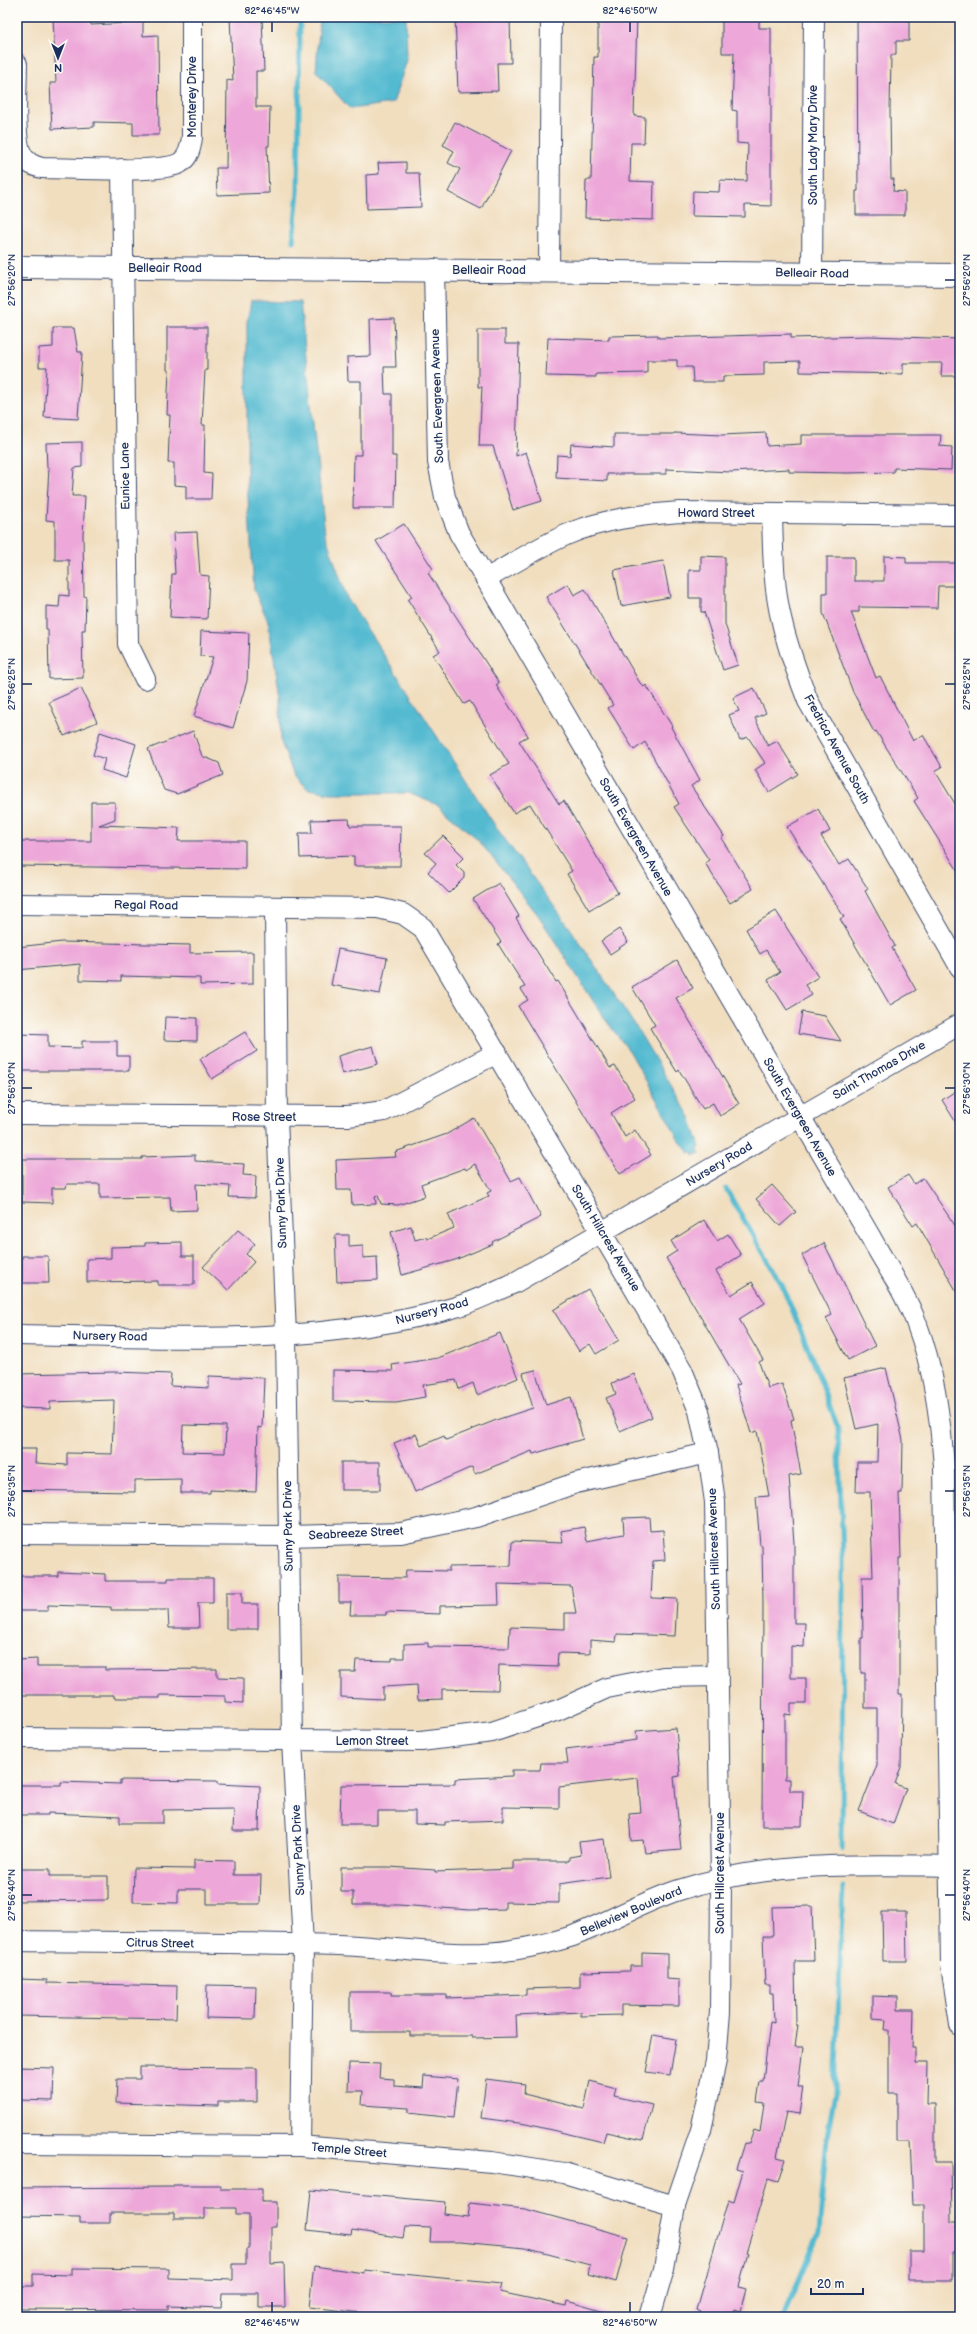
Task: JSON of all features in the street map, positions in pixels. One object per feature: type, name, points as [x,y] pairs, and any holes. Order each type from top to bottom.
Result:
[{"type":"main road","name":"Belleair Road","points":[[17,267],[960,274]]},
{"type":"street","name":"Monterey Drive","points":[[17,64],[18,137],[20,152],[30,164],[42,168],[122,169],[173,166],[180,162],[190,150],[192,137],[192,17]]},
{"type":"street","points":[[549,270],[551,17]]},
{"type":"street","name":"South Lady Mary Drive","points":[[812,273],[814,17]]},
{"type":"street","points":[[122,169],[122,268]]},
{"type":"street","name":"Eunice Lane","points":[[122,268],[128,644],[145,679]]},
{"type":"street","name":"South Evergreen Avenue","points":[[434,270],[438,462],[445,496],[460,533],[870,1236],[916,1321],[927,1355],[939,1409],[944,1466],[955,1866],[951,1966],[960,2025]]},
{"type":"street","name":"Howard Street","points":[[486,579],[566,535],[608,521],[639,515],[680,512],[960,515]]},
{"type":"street","name":"Fredrica Avenue South","points":[[772,513],[774,573],[781,621],[792,658],[808,701],[960,967]]},
{"type":"street","name":"Regal Road","points":[[17,904],[275,906]]},
{"type":"street","name":"South Hillcrest Avenue","points":[[275,906],[378,908],[403,914],[423,928],[682,1370],[699,1411],[708,1453],[715,1502],[721,1879],[720,2012],[716,2061],[701,2130],[675,2206],[664,2269],[650,2317]]},
{"type":"street","name":"Sunny Park Drive","points":[[275,906],[277,1117],[286,1335],[292,1740],[302,1944],[300,2146]]},
{"type":"street","name":"Saint Thomas Drive","points":[[799,1116],[960,1024]]},
{"type":"street","name":"Rose Street","points":[[17,1114],[277,1117],[348,1116],[384,1111],[497,1053]]},
{"type":"street","name":"Nursery Road","points":[[17,1335],[247,1338],[371,1326],[456,1307],[514,1283],[602,1233],[799,1116]]},
{"type":"street","name":"Seabreeze Street","points":[[17,1534],[288,1536],[401,1532],[476,1517],[576,1483],[708,1453]]},
{"type":"street","name":"Lemon Street","points":[[17,1738],[421,1741],[492,1732],[558,1710],[607,1688],[664,1677],[718,1676]]},
{"type":"street","name":"Belleview Boulevard","points":[[302,1944],[388,1947],[460,1953],[511,1951],[571,1936],[678,1890],[721,1879],[785,1867],[854,1865],[955,1866]]},
{"type":"street","name":"Citrus Street","points":[[17,1941],[302,1944]]},
{"type":"street","name":"Temple Street","points":[[17,2144],[300,2146],[492,2162],[564,2173],[675,2206]]},
{"type":"water","points":[[320,17],[406,17],[407,60],[393,103],[350,109],[316,71]]},
{"type":"water","points":[[251,301],[300,302],[325,534],[347,598],[498,830],[570,928],[636,1027],[690,1117],[700,1147],[697,1149],[700,1153],[694,1156],[692,1151],[689,1153],[679,1140],[630,1052],[604,1018],[538,915],[479,841],[438,805],[408,793],[330,793],[308,789],[294,776],[281,742],[280,697],[268,621],[254,590],[247,483],[247,322]]},
{"type":"building","points":[[53,17],[90,17],[91,25],[129,23],[128,17],[143,17],[143,36],[158,35],[159,135],[133,135],[133,123],[94,122],[94,127],[52,129],[50,83],[56,83]]},
{"type":"building","points":[[230,17],[262,17],[264,71],[256,71],[256,107],[270,107],[269,146],[267,146],[269,193],[217,195],[216,168],[226,168],[227,80],[233,81]]},
{"type":"building","points":[[455,17],[510,17],[511,63],[497,63],[498,91],[458,92]]},
{"type":"building","points":[[598,17],[637,17],[634,116],[645,117],[644,143],[631,143],[630,181],[654,182],[653,220],[585,218],[586,180],[591,180],[594,57],[598,57]]},
{"type":"building","points":[[722,17],[759,17],[759,28],[771,28],[771,206],[745,205],[745,217],[692,216],[693,191],[719,192],[720,180],[747,181],[748,144],[737,143],[737,111],[732,110],[734,53],[722,53]]},
{"type":"building","points":[[857,17],[909,17],[909,41],[896,41],[896,55],[891,55],[891,179],[894,179],[893,191],[905,192],[905,215],[856,215],[856,191],[858,191]]},
{"type":"building","points":[[455,122],[511,151],[481,209],[448,192],[460,169],[448,163],[454,151],[443,145]]},
{"type":"building","points":[[406,162],[406,173],[419,173],[421,207],[367,209],[366,175],[379,174],[378,163]]},
{"type":"building","points":[[394,318],[396,367],[384,367],[385,394],[392,394],[392,456],[396,456],[395,508],[353,508],[354,455],[361,455],[361,381],[348,381],[347,357],[371,356],[370,319]]},
{"type":"building","points":[[167,327],[207,327],[207,370],[205,370],[202,425],[205,425],[204,473],[212,474],[211,499],[186,499],[186,486],[174,485],[174,463],[168,463],[170,415],[167,415],[169,370],[167,370]]},
{"type":"building","points":[[53,328],[74,328],[78,352],[82,352],[78,419],[44,417],[47,367],[39,367],[39,348],[53,347]]},
{"type":"building","points":[[478,330],[505,330],[505,344],[519,344],[516,456],[526,452],[542,501],[513,510],[493,446],[479,446],[482,387],[478,387]]},
{"type":"building","points":[[791,334],[791,338],[869,336],[960,339],[960,376],[941,376],[942,363],[903,363],[903,374],[800,372],[800,361],[764,362],[764,375],[723,376],[723,382],[693,382],[692,367],[677,367],[677,360],[647,360],[647,373],[596,374],[596,377],[546,376],[548,338],[609,340],[609,336],[658,335],[658,338]]},
{"type":"building","points":[[674,433],[722,435],[766,433],[767,446],[801,444],[801,435],[941,435],[940,446],[952,447],[951,470],[894,468],[894,472],[847,473],[789,472],[789,469],[731,472],[666,469],[666,474],[607,474],[607,481],[556,478],[557,455],[570,456],[571,444],[614,447],[614,434]]},
{"type":"building","points":[[82,442],[82,467],[74,468],[72,496],[85,496],[83,535],[84,596],[86,597],[85,630],[82,630],[83,678],[49,679],[46,606],[59,607],[60,595],[69,596],[69,560],[55,560],[55,521],[46,520],[49,468],[47,468],[46,443]]},
{"type":"building","points":[[404,524],[433,569],[428,573],[499,683],[496,685],[528,736],[519,741],[559,804],[564,801],[618,893],[589,910],[567,874],[572,871],[530,804],[514,813],[490,775],[509,764],[470,701],[464,704],[433,655],[440,651],[408,600],[412,597],[376,541]]},
{"type":"building","points":[[197,532],[200,575],[209,576],[207,619],[170,617],[172,574],[175,574],[173,533]]},
{"type":"building","points":[[701,556],[725,557],[725,624],[738,665],[723,670],[704,612],[701,612],[701,598],[689,598],[689,570],[701,570]]},
{"type":"building","points":[[884,556],[906,557],[906,563],[960,563],[960,586],[938,586],[937,608],[859,607],[859,612],[851,612],[876,678],[880,676],[913,741],[923,735],[942,767],[935,771],[960,812],[960,874],[914,801],[918,798],[876,731],[874,732],[853,692],[823,613],[823,593],[827,593],[827,557],[854,557],[854,581],[884,581]]},
{"type":"building","points":[[663,561],[670,597],[621,606],[614,570]]},
{"type":"building","points":[[568,584],[574,595],[585,589],[640,683],[644,687],[646,685],[672,726],[671,727],[700,780],[691,786],[724,836],[721,838],[753,889],[730,903],[705,863],[709,860],[674,807],[679,804],[645,742],[634,750],[608,708],[613,705],[546,597]]},
{"type":"building","points":[[201,631],[249,633],[247,681],[233,728],[194,716],[213,657],[200,656]]},
{"type":"building","points":[[81,688],[97,722],[64,736],[49,702]]},
{"type":"building","points":[[754,688],[766,713],[755,718],[768,746],[777,741],[798,774],[769,792],[755,770],[765,763],[748,737],[740,740],[729,715],[739,711],[733,698]]},
{"type":"building","points":[[193,731],[202,756],[219,763],[223,775],[177,794],[164,790],[148,749]]},
{"type":"building","points":[[100,732],[136,744],[126,778],[102,770],[105,759],[93,755]]},
{"type":"building","points":[[91,802],[115,802],[115,819],[99,825],[179,828],[178,841],[245,841],[245,869],[17,866],[17,841],[91,841]]},
{"type":"building","points":[[818,809],[830,831],[821,836],[839,865],[849,859],[868,889],[865,891],[895,946],[892,948],[916,990],[890,1005],[840,919],[844,917],[787,827]]},
{"type":"building","points":[[349,819],[350,826],[401,826],[400,866],[354,866],[354,856],[300,858],[299,833],[312,833],[311,820]]},
{"type":"building","points":[[443,836],[464,857],[456,865],[464,873],[464,878],[449,893],[428,872],[436,863],[425,853]]},
{"type":"building","points":[[499,883],[519,916],[516,918],[556,982],[558,981],[610,1068],[615,1066],[635,1098],[611,1113],[625,1137],[635,1130],[651,1155],[620,1174],[518,1006],[528,1000],[521,989],[525,987],[498,944],[501,942],[473,899]]},
{"type":"building","points":[[776,911],[818,977],[805,985],[812,995],[787,1010],[768,980],[780,972],[766,950],[760,954],[746,929]]},
{"type":"building","points":[[619,929],[628,942],[610,954],[601,941]]},
{"type":"building","points":[[62,942],[190,945],[190,953],[253,952],[253,984],[200,985],[200,978],[121,976],[121,981],[80,980],[80,964],[17,970],[17,947]]},
{"type":"building","points":[[338,949],[387,958],[380,994],[331,985]]},
{"type":"building","points":[[677,960],[693,988],[676,998],[739,1104],[720,1116],[713,1103],[703,1109],[679,1070],[677,1072],[650,1028],[655,1025],[632,987]]},
{"type":"building","points":[[802,1012],[825,1016],[841,1041],[798,1034]]},
{"type":"building","points":[[165,1017],[197,1018],[197,1041],[164,1040]]},
{"type":"building","points":[[245,1032],[257,1051],[212,1079],[200,1059]]},
{"type":"building","points":[[18,1034],[48,1035],[48,1047],[82,1048],[82,1041],[117,1041],[117,1056],[129,1056],[129,1071],[17,1071]]},
{"type":"building","points":[[373,1046],[378,1064],[342,1074],[338,1056]]},
{"type":"building","points":[[960,1088],[960,1129],[942,1100]]},
{"type":"building","points":[[474,1118],[511,1181],[520,1177],[541,1217],[492,1242],[493,1244],[455,1260],[402,1275],[391,1232],[411,1226],[415,1240],[426,1237],[427,1239],[454,1228],[448,1214],[489,1196],[487,1193],[491,1191],[475,1164],[466,1170],[465,1168],[421,1184],[425,1196],[398,1205],[381,1204],[378,1195],[375,1196],[376,1204],[352,1205],[351,1190],[337,1190],[336,1160],[396,1157],[395,1152],[447,1134]]},
{"type":"building","points":[[195,1155],[195,1161],[244,1164],[243,1175],[256,1176],[255,1198],[229,1197],[230,1186],[196,1184],[197,1210],[171,1211],[170,1197],[100,1198],[100,1184],[67,1184],[66,1188],[52,1188],[52,1203],[22,1202],[22,1159],[142,1159],[142,1157]]},
{"type":"building","points":[[908,1175],[914,1184],[923,1178],[960,1233],[960,1297],[917,1223],[913,1226],[888,1187]]},
{"type":"building","points":[[772,1185],[796,1212],[780,1226],[756,1199]]},
{"type":"building","points":[[704,1220],[717,1241],[728,1234],[741,1255],[716,1271],[731,1295],[752,1282],[765,1303],[739,1319],[763,1360],[759,1362],[768,1388],[782,1384],[794,1419],[791,1420],[801,1474],[789,1476],[794,1543],[794,1623],[805,1623],[804,1647],[791,1646],[791,1678],[806,1678],[806,1703],[791,1703],[791,1715],[785,1714],[785,1779],[790,1779],[790,1791],[803,1791],[802,1826],[762,1826],[762,1545],[760,1545],[756,1497],[769,1496],[757,1431],[751,1433],[736,1385],[740,1384],[666,1258],[677,1251],[671,1241]]},
{"type":"building","points":[[238,1230],[255,1244],[246,1254],[254,1262],[228,1290],[203,1267]]},
{"type":"building","points":[[335,1235],[349,1235],[349,1247],[363,1246],[363,1258],[377,1257],[378,1280],[337,1282]]},
{"type":"building","points":[[182,1242],[182,1256],[194,1256],[194,1285],[158,1285],[158,1281],[87,1282],[87,1259],[111,1258],[111,1247],[145,1246],[145,1243]]},
{"type":"building","points":[[824,1243],[875,1346],[848,1360],[826,1318],[832,1315],[802,1255]]},
{"type":"building","points":[[22,1256],[48,1256],[49,1283],[22,1283]]},
{"type":"building","points":[[588,1289],[619,1340],[596,1354],[590,1344],[579,1351],[553,1310]]},
{"type":"building","points":[[500,1333],[518,1378],[477,1395],[473,1383],[459,1389],[456,1380],[423,1385],[425,1397],[396,1402],[333,1401],[333,1370],[393,1371],[392,1365],[438,1358]]},
{"type":"building","points":[[886,1368],[903,1440],[902,1493],[899,1493],[901,1558],[899,1558],[899,1694],[902,1694],[901,1767],[895,1784],[906,1788],[893,1824],[859,1811],[877,1765],[877,1708],[865,1708],[865,1673],[861,1673],[861,1638],[863,1638],[862,1577],[873,1577],[870,1492],[856,1492],[857,1462],[877,1462],[878,1424],[856,1429],[844,1378]]},
{"type":"building","points":[[535,1370],[546,1405],[571,1397],[583,1439],[533,1454],[532,1451],[475,1474],[472,1467],[415,1492],[394,1443],[416,1434],[421,1446],[444,1436],[446,1440],[499,1419],[533,1408],[523,1373]]},
{"type":"building","points":[[115,1372],[171,1374],[170,1386],[209,1388],[209,1376],[264,1378],[262,1428],[258,1427],[256,1492],[210,1490],[210,1493],[181,1493],[181,1479],[135,1480],[135,1492],[17,1490],[17,1449],[36,1449],[35,1463],[67,1465],[67,1453],[112,1454],[114,1400],[50,1402],[50,1409],[17,1408],[17,1374]],"holes":[[[183,1425],[226,1426],[225,1453],[182,1452]]]},
{"type":"building","points":[[634,1374],[652,1417],[620,1431],[606,1398],[616,1394],[612,1383]]},
{"type":"building","points":[[341,1462],[380,1462],[380,1490],[341,1490]]},
{"type":"building","points":[[649,1517],[650,1531],[663,1530],[665,1560],[653,1561],[651,1598],[677,1599],[675,1636],[617,1634],[616,1642],[590,1640],[590,1654],[558,1653],[557,1667],[499,1665],[498,1690],[442,1689],[442,1699],[418,1700],[417,1685],[383,1687],[383,1699],[341,1697],[341,1672],[355,1672],[356,1660],[392,1661],[392,1658],[404,1658],[404,1644],[428,1643],[428,1647],[509,1648],[510,1627],[565,1629],[565,1613],[576,1613],[571,1586],[498,1584],[499,1605],[440,1606],[440,1614],[386,1612],[386,1615],[350,1615],[351,1602],[339,1602],[339,1577],[405,1578],[406,1570],[449,1571],[449,1567],[511,1566],[512,1541],[563,1543],[561,1531],[584,1527],[587,1541],[624,1534],[623,1518]]},
{"type":"building","points":[[58,1572],[105,1574],[105,1581],[168,1581],[168,1578],[213,1578],[213,1603],[198,1603],[199,1628],[169,1628],[168,1610],[111,1610],[111,1607],[48,1605],[48,1611],[17,1611],[17,1576],[58,1576]]},
{"type":"building","points":[[226,1592],[242,1592],[242,1604],[258,1604],[258,1629],[226,1629]]},
{"type":"building","points":[[37,1659],[37,1667],[105,1667],[105,1670],[217,1669],[217,1677],[243,1678],[243,1703],[225,1702],[225,1696],[160,1695],[160,1698],[114,1698],[114,1695],[17,1695],[17,1660]]},
{"type":"building","points":[[676,1728],[680,1776],[674,1777],[681,1850],[645,1853],[643,1840],[631,1841],[629,1814],[641,1813],[638,1778],[559,1787],[559,1808],[503,1807],[503,1820],[445,1822],[445,1825],[415,1824],[415,1811],[377,1811],[377,1824],[340,1824],[341,1785],[455,1784],[455,1779],[512,1776],[512,1770],[540,1770],[541,1763],[568,1763],[566,1749],[637,1740],[636,1731]]},
{"type":"building","points":[[120,1780],[217,1781],[217,1784],[260,1786],[259,1831],[233,1831],[234,1809],[163,1810],[163,1823],[120,1823],[120,1816],[48,1813],[48,1815],[17,1815],[17,1785],[61,1785],[61,1782],[120,1784]]},
{"type":"building","points":[[604,1839],[609,1877],[559,1884],[559,1903],[505,1902],[505,1909],[470,1910],[398,1905],[353,1905],[353,1892],[341,1892],[341,1867],[389,1867],[435,1870],[435,1872],[513,1869],[513,1861],[569,1861],[569,1857],[581,1855],[579,1842]]},
{"type":"building","points":[[194,1860],[234,1861],[234,1875],[261,1875],[260,1904],[207,1904],[207,1889],[178,1889],[178,1903],[133,1902],[134,1868],[194,1869]]},
{"type":"building","points":[[17,1869],[50,1869],[50,1876],[108,1876],[108,1900],[17,1901]]},
{"type":"building","points":[[812,1906],[814,1961],[795,1961],[796,2025],[798,2025],[795,2047],[803,2047],[798,2087],[803,2087],[799,2114],[786,2112],[777,2157],[785,2159],[778,2182],[768,2179],[746,2253],[748,2253],[739,2287],[746,2289],[740,2312],[734,2310],[732,2317],[699,2317],[701,2311],[697,2309],[728,2200],[734,2202],[743,2171],[736,2169],[744,2143],[749,2144],[754,2130],[760,2132],[764,2103],[757,2102],[760,2081],[763,2081],[770,2022],[774,2023],[773,1993],[770,1993],[770,1985],[765,1985],[763,1936],[773,1936],[772,1907]]},
{"type":"building","points":[[882,1912],[906,1912],[907,1961],[883,1961]]},
{"type":"building","points":[[642,1953],[667,1954],[667,1979],[679,1980],[679,2006],[621,2005],[621,2015],[581,2016],[581,2012],[516,2015],[517,2037],[472,2038],[472,2036],[410,2036],[410,2032],[350,2032],[350,1992],[391,1992],[391,1995],[447,1995],[447,1998],[526,1995],[526,1989],[580,1987],[580,1972],[630,1971],[630,1966],[642,1966]]},
{"type":"building","points":[[17,1979],[47,1980],[47,1983],[177,1986],[176,2019],[17,2016]]},
{"type":"building","points":[[207,1985],[256,1986],[255,2019],[206,2018]]},
{"type":"building","points":[[872,1996],[898,1997],[898,2009],[913,2009],[912,2048],[915,2048],[915,2063],[928,2063],[927,2104],[935,2104],[935,2162],[951,2162],[952,2222],[960,2222],[960,2252],[953,2252],[953,2281],[909,2281],[909,2251],[924,2251],[924,2205],[913,2205],[910,2141],[897,2141],[897,2093],[889,2093],[889,2030],[885,2030],[886,2020],[872,2019]]},
{"type":"building","points":[[653,2035],[676,2039],[670,2075],[646,2072]]},
{"type":"building","points":[[349,2063],[380,2064],[379,2078],[394,2079],[394,2086],[423,2088],[424,2076],[458,2079],[454,2118],[409,2113],[409,2108],[362,2105],[363,2091],[348,2091]]},
{"type":"building","points":[[17,2067],[54,2068],[53,2101],[17,2100]]},
{"type":"building","points":[[140,2067],[257,2068],[257,2102],[218,2102],[218,2106],[116,2103],[117,2079],[140,2079]]},
{"type":"building","points":[[486,2079],[525,2084],[524,2094],[584,2109],[590,2081],[616,2088],[614,2096],[652,2105],[643,2140],[606,2132],[603,2142],[526,2124],[481,2118]]},
{"type":"building","points":[[174,2185],[220,2185],[220,2189],[262,2189],[262,2202],[276,2202],[276,2227],[271,2227],[271,2264],[284,2263],[285,2307],[259,2307],[259,2293],[222,2293],[221,2308],[168,2306],[168,2310],[17,2309],[17,2286],[33,2286],[33,2274],[72,2275],[72,2268],[169,2269],[169,2278],[233,2280],[233,2264],[246,2264],[246,2249],[249,2249],[249,2214],[236,2214],[236,2208],[205,2208],[205,2219],[174,2219],[174,2213],[110,2213],[110,2223],[80,2223],[80,2217],[17,2216],[17,2188],[174,2187]]},
{"type":"building","points":[[311,2190],[445,2202],[444,2214],[468,2217],[470,2203],[525,2209],[628,2237],[616,2282],[588,2274],[590,2265],[525,2248],[460,2242],[430,2242],[431,2228],[405,2227],[403,2238],[352,2230],[351,2235],[307,2230]]},
{"type":"building","points":[[314,2266],[364,2273],[364,2270],[501,2284],[499,2292],[566,2306],[567,2301],[608,2313],[607,2317],[400,2317],[309,2307]]},
{"type":"waterway","points":[[293,241],[298,192],[300,17]]},
{"type":"waterway","points":[[726,1189],[782,1285],[812,1358],[838,1428],[843,1558],[842,1849]]},
{"type":"waterway","points":[[783,2317],[819,2233],[827,2137],[835,2094],[843,1887]]}]
